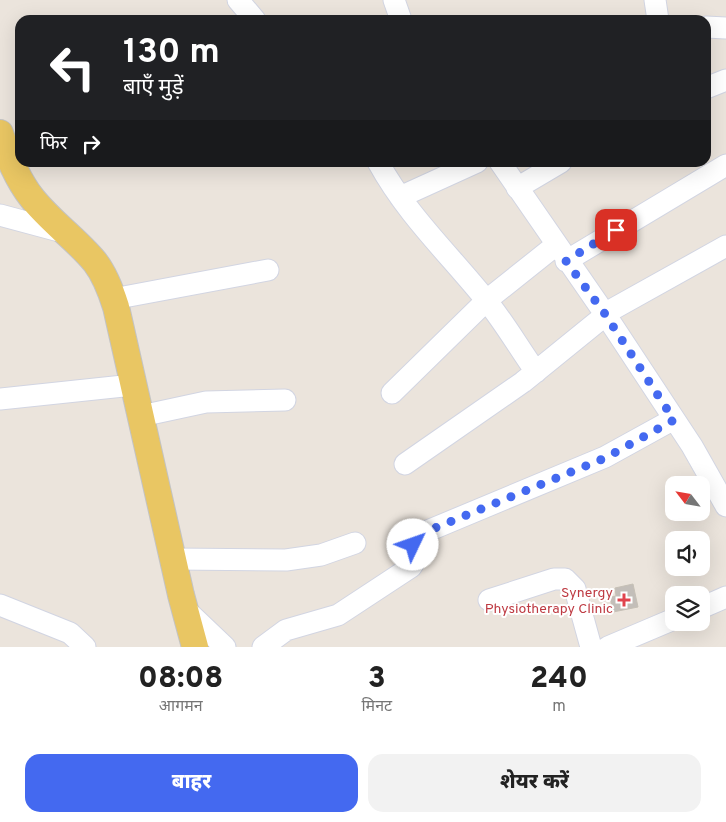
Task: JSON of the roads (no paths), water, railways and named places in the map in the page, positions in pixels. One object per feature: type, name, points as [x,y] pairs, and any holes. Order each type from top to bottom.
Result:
[{"type":"main road","points":[[0,133],[18,177],[32,198],[63,232],[95,262],[109,286],[141,416],[184,608],[195,647]]},
{"type":"street","points":[[238,0],[250,15]]},
{"type":"street","points":[[655,0],[657,15]]},
{"type":"street","points":[[711,27],[726,28]]},
{"type":"street","points":[[711,86],[726,80]]},
{"type":"street","points":[[392,393],[487,300],[726,165]]},
{"type":"street","points":[[381,167],[400,197],[438,246],[487,300],[536,372]]},
{"type":"street","points":[[400,197],[466,167]]},
{"type":"street","points":[[503,167],[517,188],[614,309],[674,420],[710,475],[726,506]]},
{"type":"street","points":[[517,188],[553,167]]},
{"type":"street","points":[[0,215],[63,232]]},
{"type":"street","points":[[405,464],[536,372],[614,309],[726,246]]},
{"type":"street","points":[[113,299],[268,270]]},
{"type":"street","points":[[0,400],[133,385]]},
{"type":"street","points":[[141,416],[206,402],[285,400]]},
{"type":"street","points":[[263,647],[286,630],[338,615],[412,567],[417,557],[412,540],[418,535],[605,458],[674,420]]},
{"type":"street","points":[[173,559],[286,560],[321,555],[355,543]]},
{"type":"street","points":[[489,600],[554,579],[565,579],[575,589],[591,647]]},
{"type":"street","points":[[710,604],[726,597]]},
{"type":"street","points":[[0,605],[70,633],[85,647]]},
{"type":"street","points":[[184,608],[225,647]]},
{"type":"street","points":[[608,647],[665,623]]},
{"type":"place","name":"Synergy Physiotherapy Clinic","points":[[624,600]]}]
